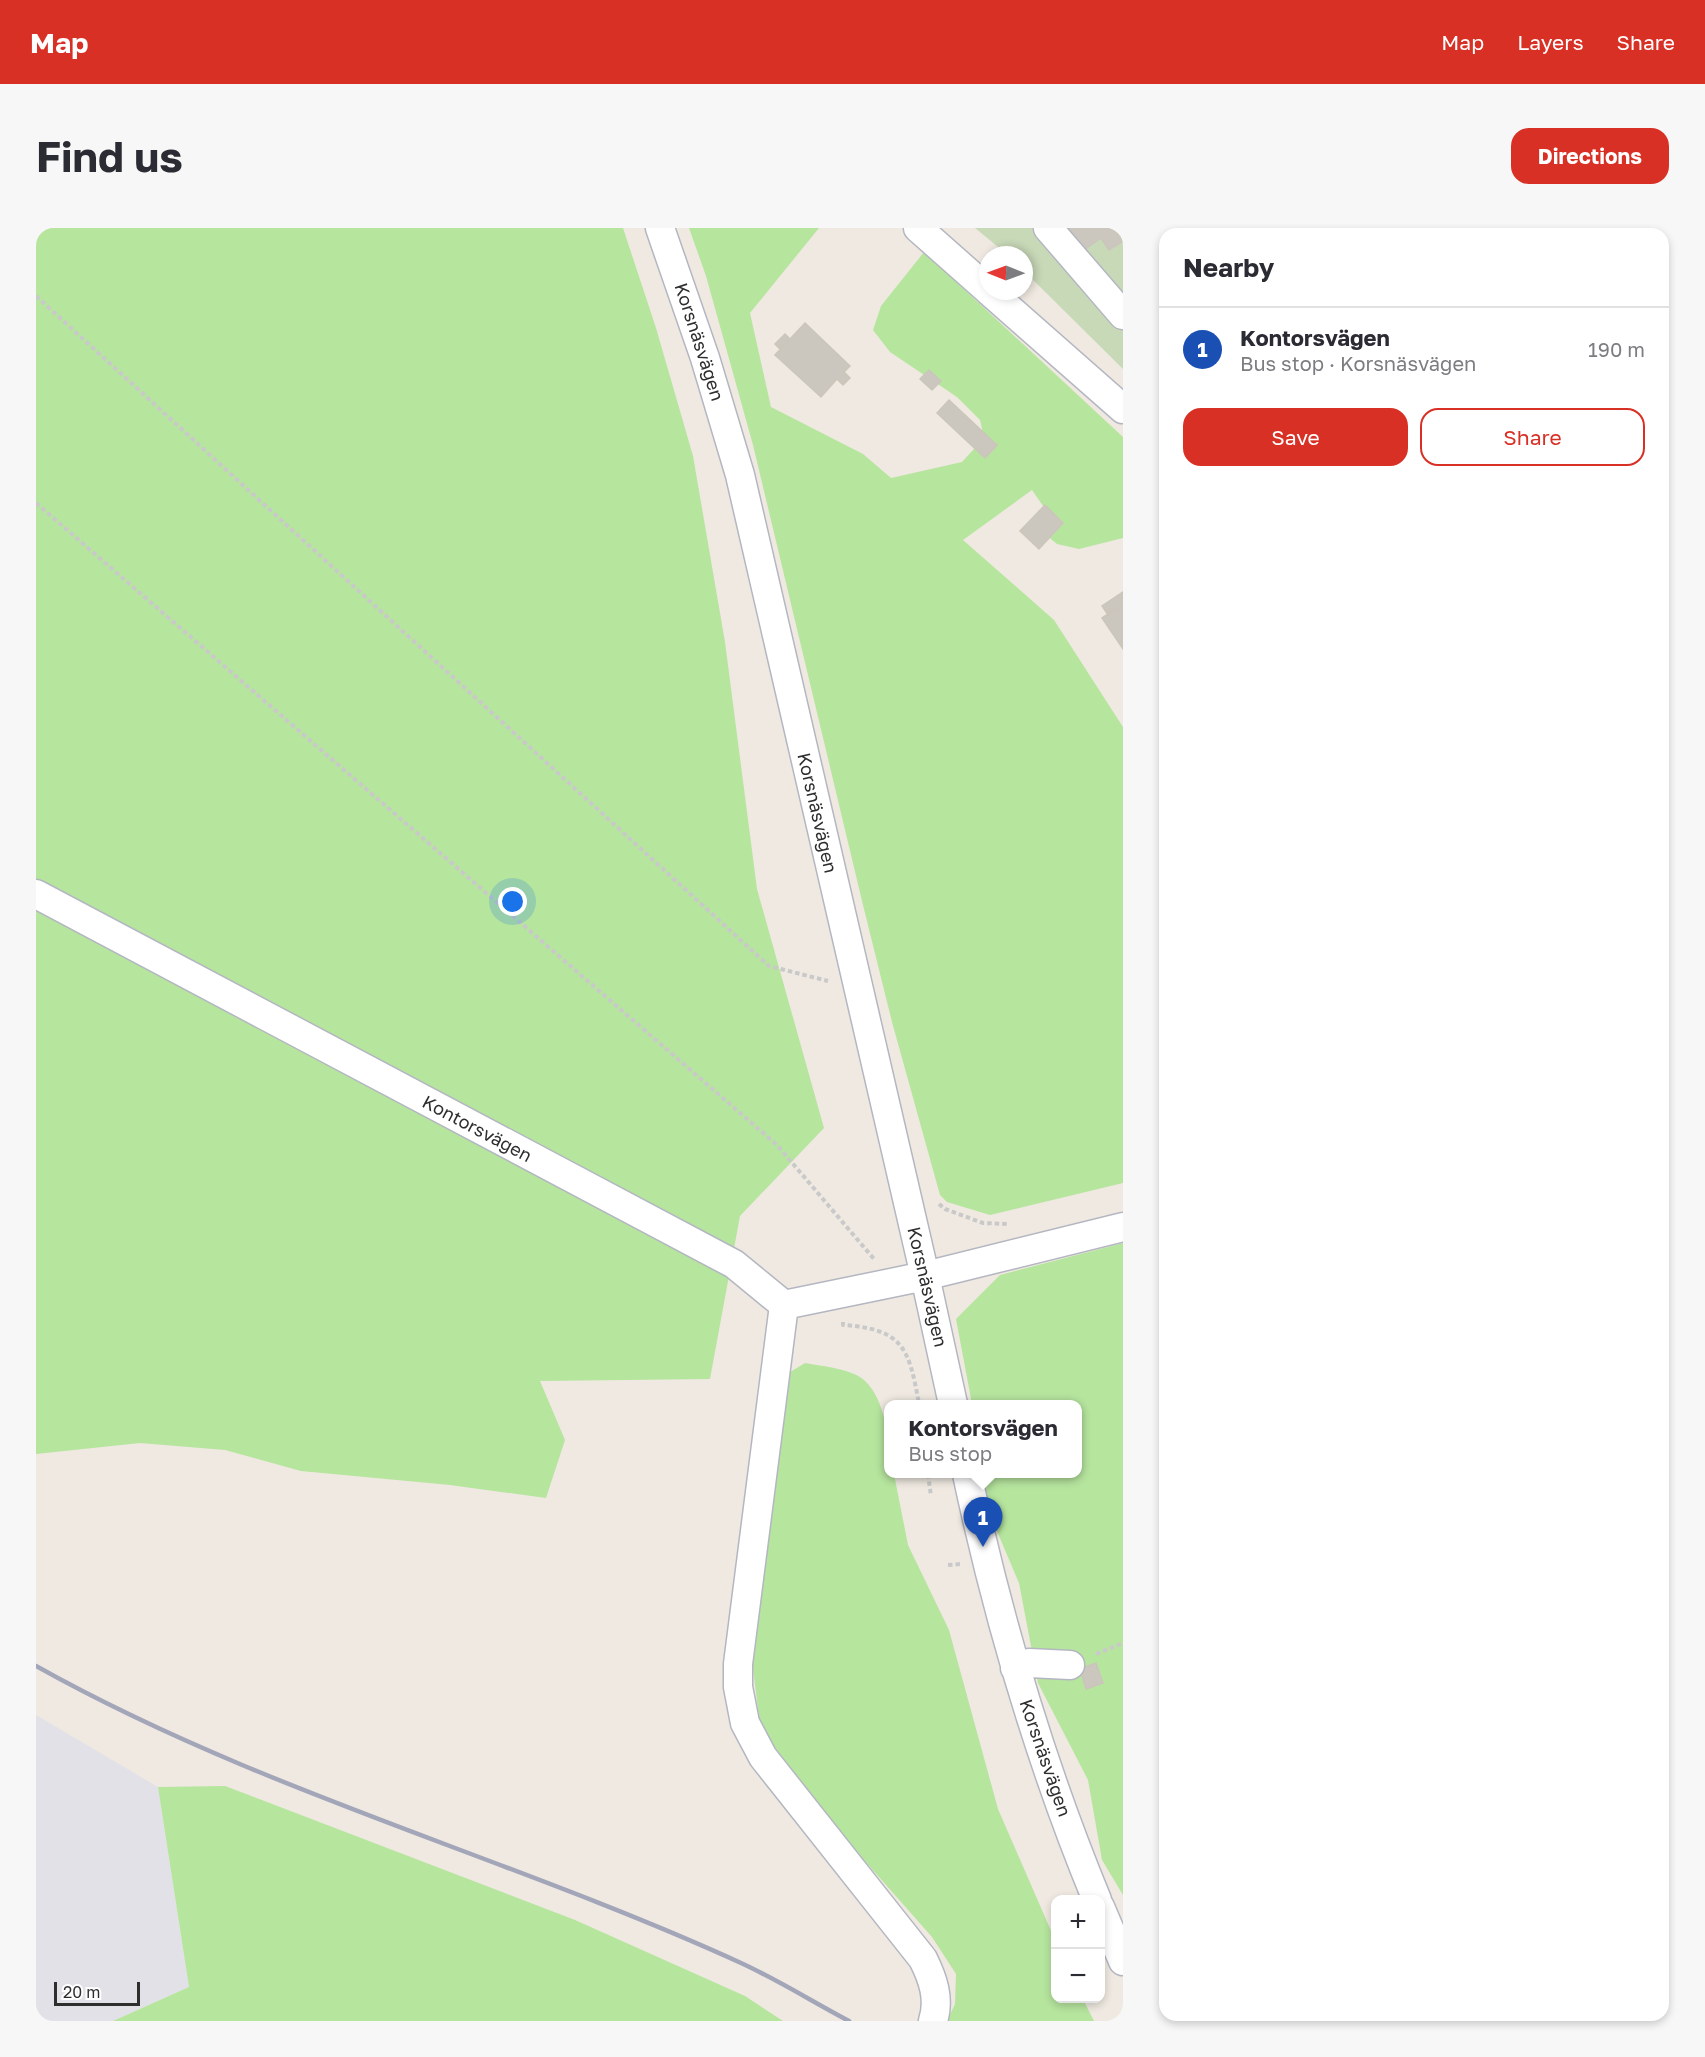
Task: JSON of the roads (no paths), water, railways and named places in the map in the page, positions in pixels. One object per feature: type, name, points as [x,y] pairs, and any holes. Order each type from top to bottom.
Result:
[{"type":"street","name":"Korsnäsvägen","points":[[660,228],[705,358],[740,475],[952,1400]]},
{"type":"street","points":[[918,228],[979,283]]},
{"type":"street","points":[[1048,228],[1123,315]]},
{"type":"street","points":[[998,300],[1123,409]]},
{"type":"street","name":"Kontorsvägen","points":[[36,894],[734,1264],[784,1305]]},
{"type":"street","points":[[933,2021],[936,2013],[936,1994],[933,1977],[923,1959],[763,1757],[752,1739],[741,1707],[738,1664],[784,1305],[925,1276],[1123,1227]]},
{"type":"street","name":"Korsnäsvägen","points":[[968,1478],[983,1547],[1015,1668],[1072,1839],[1095,1895]]},
{"type":"street","points":[[1015,1668],[1029,1663],[1070,1665]]},
{"type":"street","points":[[1105,1917],[1123,1961]]},
{"type":"railway","points":[[36,1666],[121,1710],[208,1750],[385,1822],[564,1889],[741,1963],[849,2021]]},
{"type":"place","name":"Kontorsvägen","points":[[983,1547]]}]
